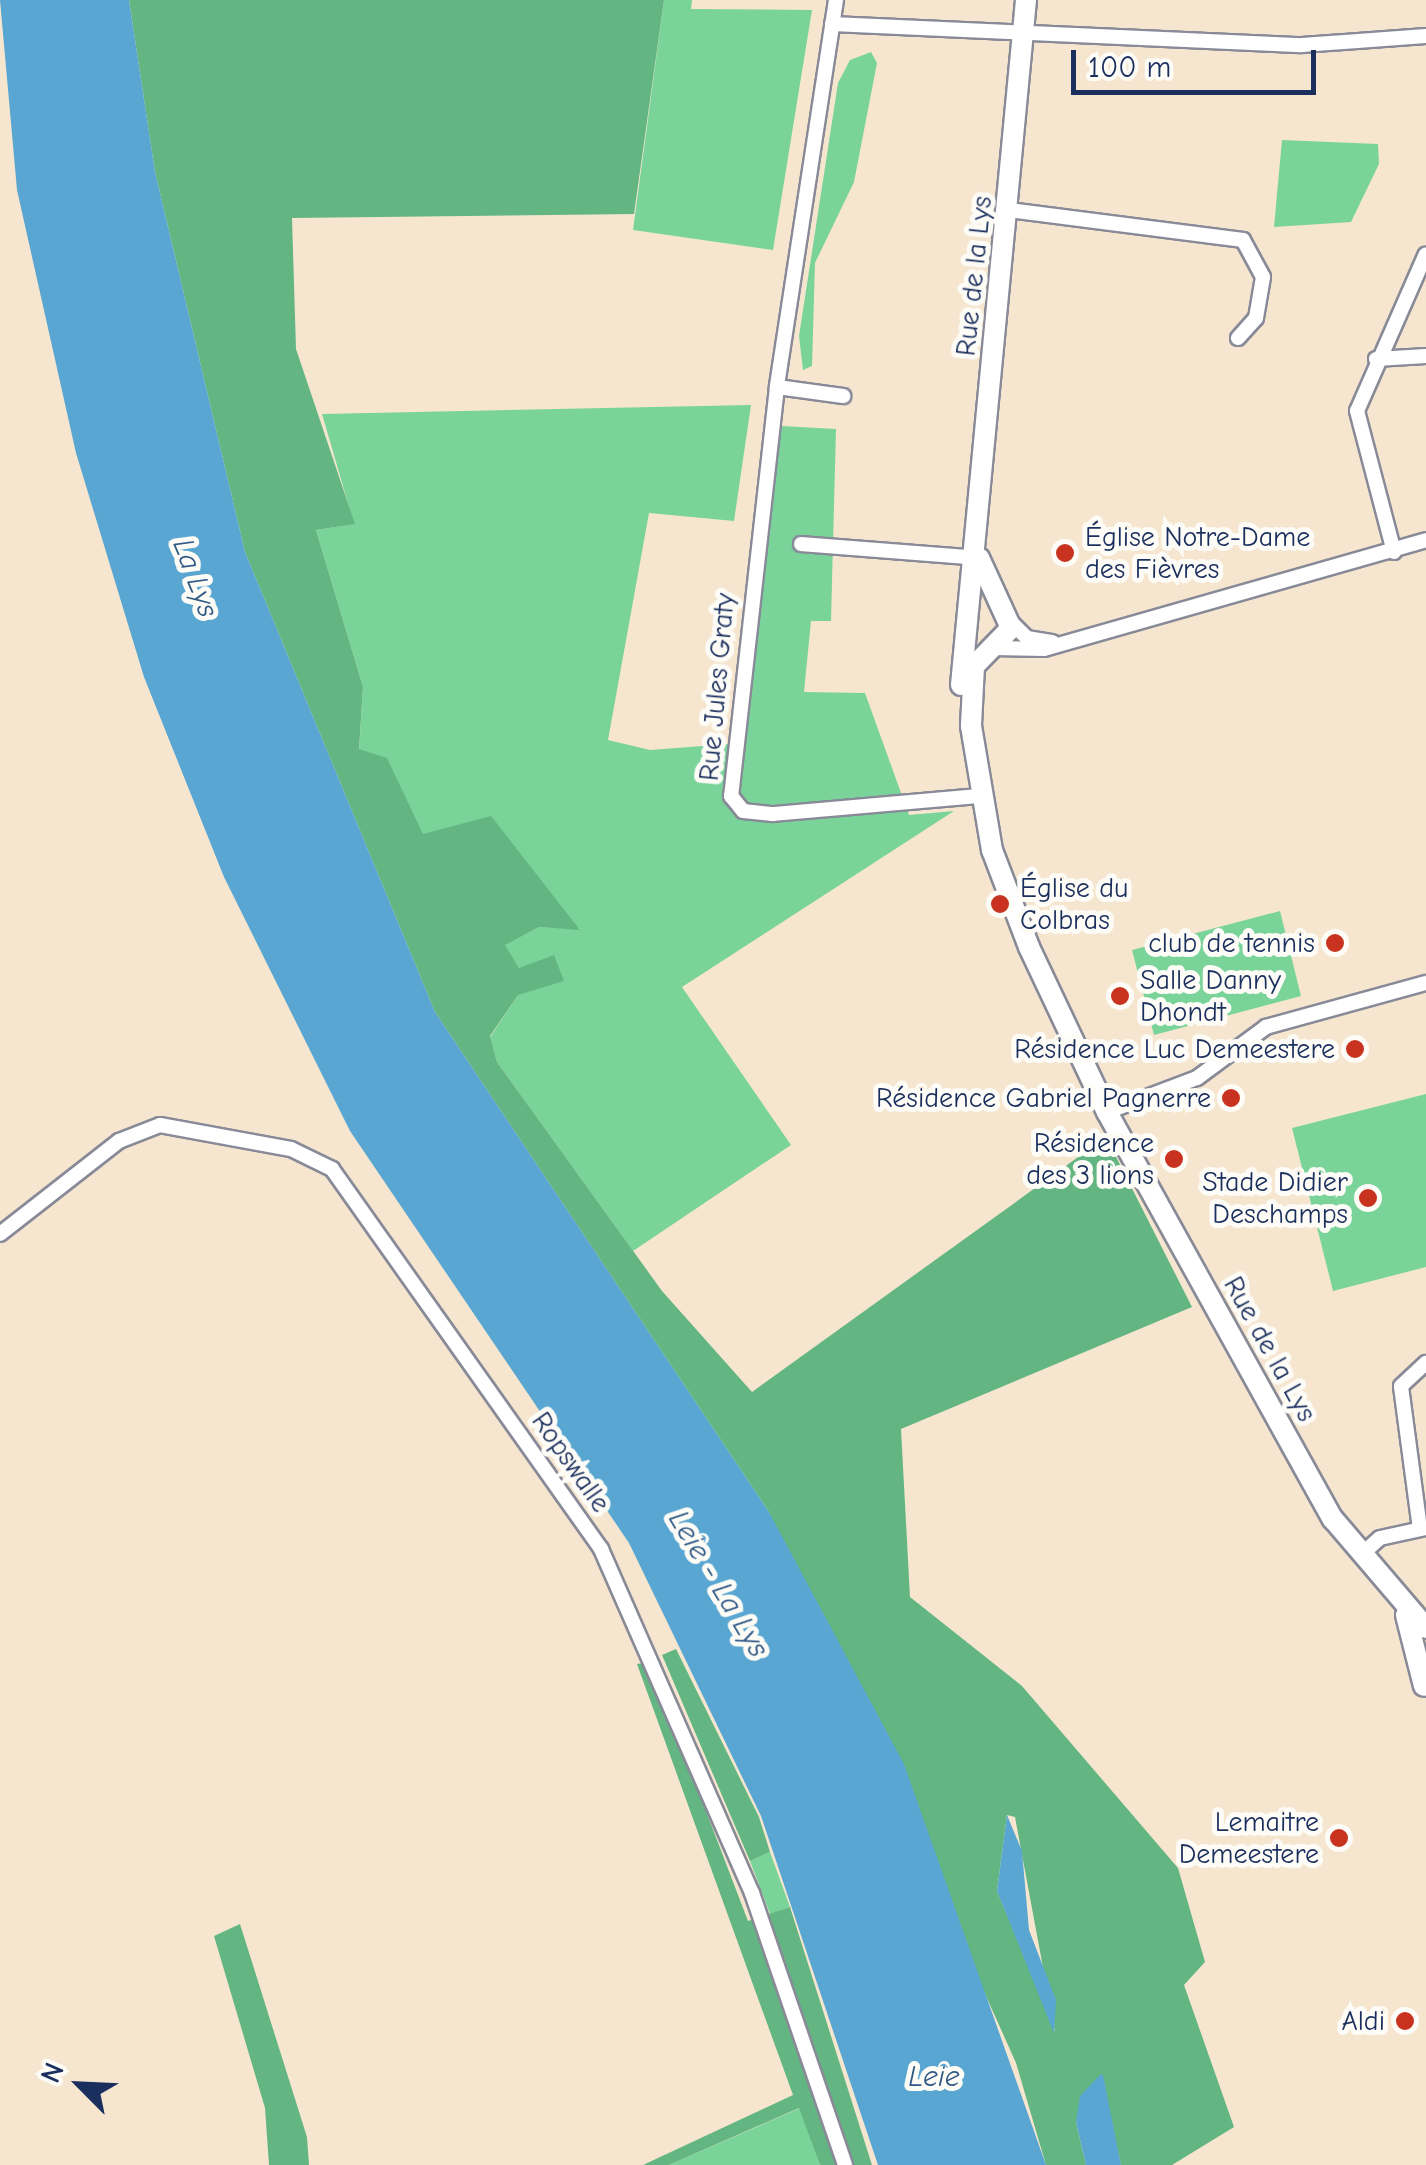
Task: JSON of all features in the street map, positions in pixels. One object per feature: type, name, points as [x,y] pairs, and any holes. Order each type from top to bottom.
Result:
[{"type":"main road","name":"Rue de la Lys","points":[[1026,0],[979,558],[961,686],[971,726],[980,796],[1009,898],[1107,1112],[1360,1555],[1426,1628]]},
{"type":"main road","name":"Rue de la Lys","points":[[979,558],[1006,615]]},
{"type":"main road","points":[[982,605],[1006,615],[1007,638],[993,648],[975,644],[968,622],[982,605]]},
{"type":"main road","name":"Rue de la Lys","points":[[971,726],[972,674],[993,648]]},
{"type":"main road","name":"Rue de la Lys","points":[[1396,1596],[1420,1649],[1425,1689]]},
{"type":"street","name":"Rue Jules Graty","points":[[836,0],[778,387],[732,799],[748,813],[823,814],[980,796]]},
{"type":"street","points":[[832,24],[1302,45],[1426,36]]},
{"type":"street","points":[[1009,210],[1244,240],[1262,277],[1256,318],[1238,338]]},
{"type":"street","points":[[1394,552],[1357,423],[1376,359],[1426,254]]},
{"type":"street","points":[[1376,359],[1426,356]]},
{"type":"street","points":[[778,387],[843,396]]},
{"type":"street","points":[[993,648],[1032,652],[1426,540]]},
{"type":"street","points":[[801,544],[979,558]]},
{"type":"street","points":[[1006,615],[1033,640],[1064,642]]},
{"type":"street","points":[[1107,1112],[1197,1078],[1266,1026],[1426,983]]},
{"type":"street","name":"Ropswalle","points":[[0,1234],[118,1141],[160,1125],[291,1149],[332,1169],[601,1549],[752,1892],[845,2165]]},
{"type":"street","points":[[1360,1555],[1380,1538],[1423,1529],[1400,1386],[1426,1363]]},
{"type":"green space","points":[[129,0],[664,0],[634,214],[292,218],[296,349],[355,524],[316,530],[363,687],[359,749],[387,758],[423,834],[491,816],[580,930],[539,927],[505,945],[519,968],[554,955],[564,981],[518,995],[490,1036],[497,1062],[662,1291],[752,1392],[1106,1137],[1192,1307],[901,1429],[910,1597],[1022,1686],[1178,1868],[1205,1962],[1184,1985],[1234,2127],[1172,2165],[1121,2165],[1101,2074],[1076,2122],[1086,2165],[1046,2165],[1016,2063],[769,1512],[435,1012],[245,552],[155,172]],"holes":[[[1007,1815],[1015,1817],[1055,2032],[997,1891]]]},
{"type":"green space","points":[[664,0],[692,0],[691,9],[812,10],[773,250],[633,230]]},
{"type":"green space","points":[[871,52],[877,63],[854,182],[815,263],[812,366],[803,370],[799,336],[838,83],[850,60]]},
{"type":"green space","points":[[1282,140],[1378,144],[1379,164],[1351,222],[1274,227]]},
{"type":"green space","points":[[751,405],[734,521],[649,513],[608,740],[650,750],[742,743],[781,426],[836,429],[831,621],[811,621],[804,692],[865,693],[909,815],[954,811],[682,987],[791,1145],[633,1251],[497,1062],[490,1037],[518,995],[519,968],[504,945],[539,927],[580,929],[423,835],[387,759],[359,750],[363,687],[316,530],[354,524],[322,414]]},
{"type":"green space","points":[[1280,911],[1301,996],[1154,1035],[1132,950]]},
{"type":"green space","name":"Stade Didier Deschamps","points":[[1426,1094],[1426,1267],[1333,1291],[1292,1128]]},
{"type":"green space","points":[[676,1649],[759,1817],[770,1852],[750,1861],[662,1655]]},
{"type":"green space","points":[[649,1662],[748,1921],[790,1907],[872,2165],[820,2165],[799,2108],[669,2165],[643,2165],[793,2095],[637,1664]]},
{"type":"green space","points":[[770,1852],[790,1907],[770,1914],[750,1861]]},
{"type":"green space","points":[[240,1924],[307,2137],[309,2165],[269,2165],[265,2108],[214,1936]]},
{"type":"green space","points":[[800,2108],[820,2165],[669,2165]]},
{"type":"water","name":"Leie","points":[[0,0],[129,0],[155,172],[245,552],[435,1012],[769,1512],[904,1764],[1046,2165],[878,2165],[761,1816],[629,1543],[350,1131],[224,877],[144,677],[76,453],[17,190]]},
{"type":"water","points":[[1007,1815],[1022,1851],[1029,1930],[1056,2000],[1054,2033],[997,1891]]},
{"type":"water","points":[[1101,2074],[1121,2165],[1086,2165],[1076,2122],[1080,2096]]},
{"type":"place","name":"Église Notre-Dame des Fièvres","points":[[1065,553]]},
{"type":"place","name":"Église du Colbras","points":[[1000,904]]},
{"type":"place","name":"club de tennis","points":[[1335,943]]},
{"type":"place","name":"Salle Danny Dhondt","points":[[1120,996]]},
{"type":"place","name":"Résidence Luc Demeestere","points":[[1355,1049]]},
{"type":"place","name":"Résidence Gabriel Pagnerre","points":[[1231,1098]]},
{"type":"place","name":"Résidence des 3 lions","points":[[1174,1159]]},
{"type":"place","name":"Stade Didier Deschamps","points":[[1368,1198]]},
{"type":"place","name":"Lemaitre Demeestere","points":[[1339,1838]]},
{"type":"place","name":"Aldi","points":[[1405,2021]]},
{"type":"water label","name":"La Lys","points":[[195,578]]},
{"type":"water label","name":"Leie - La Lys","points":[[718,1584]]}]
